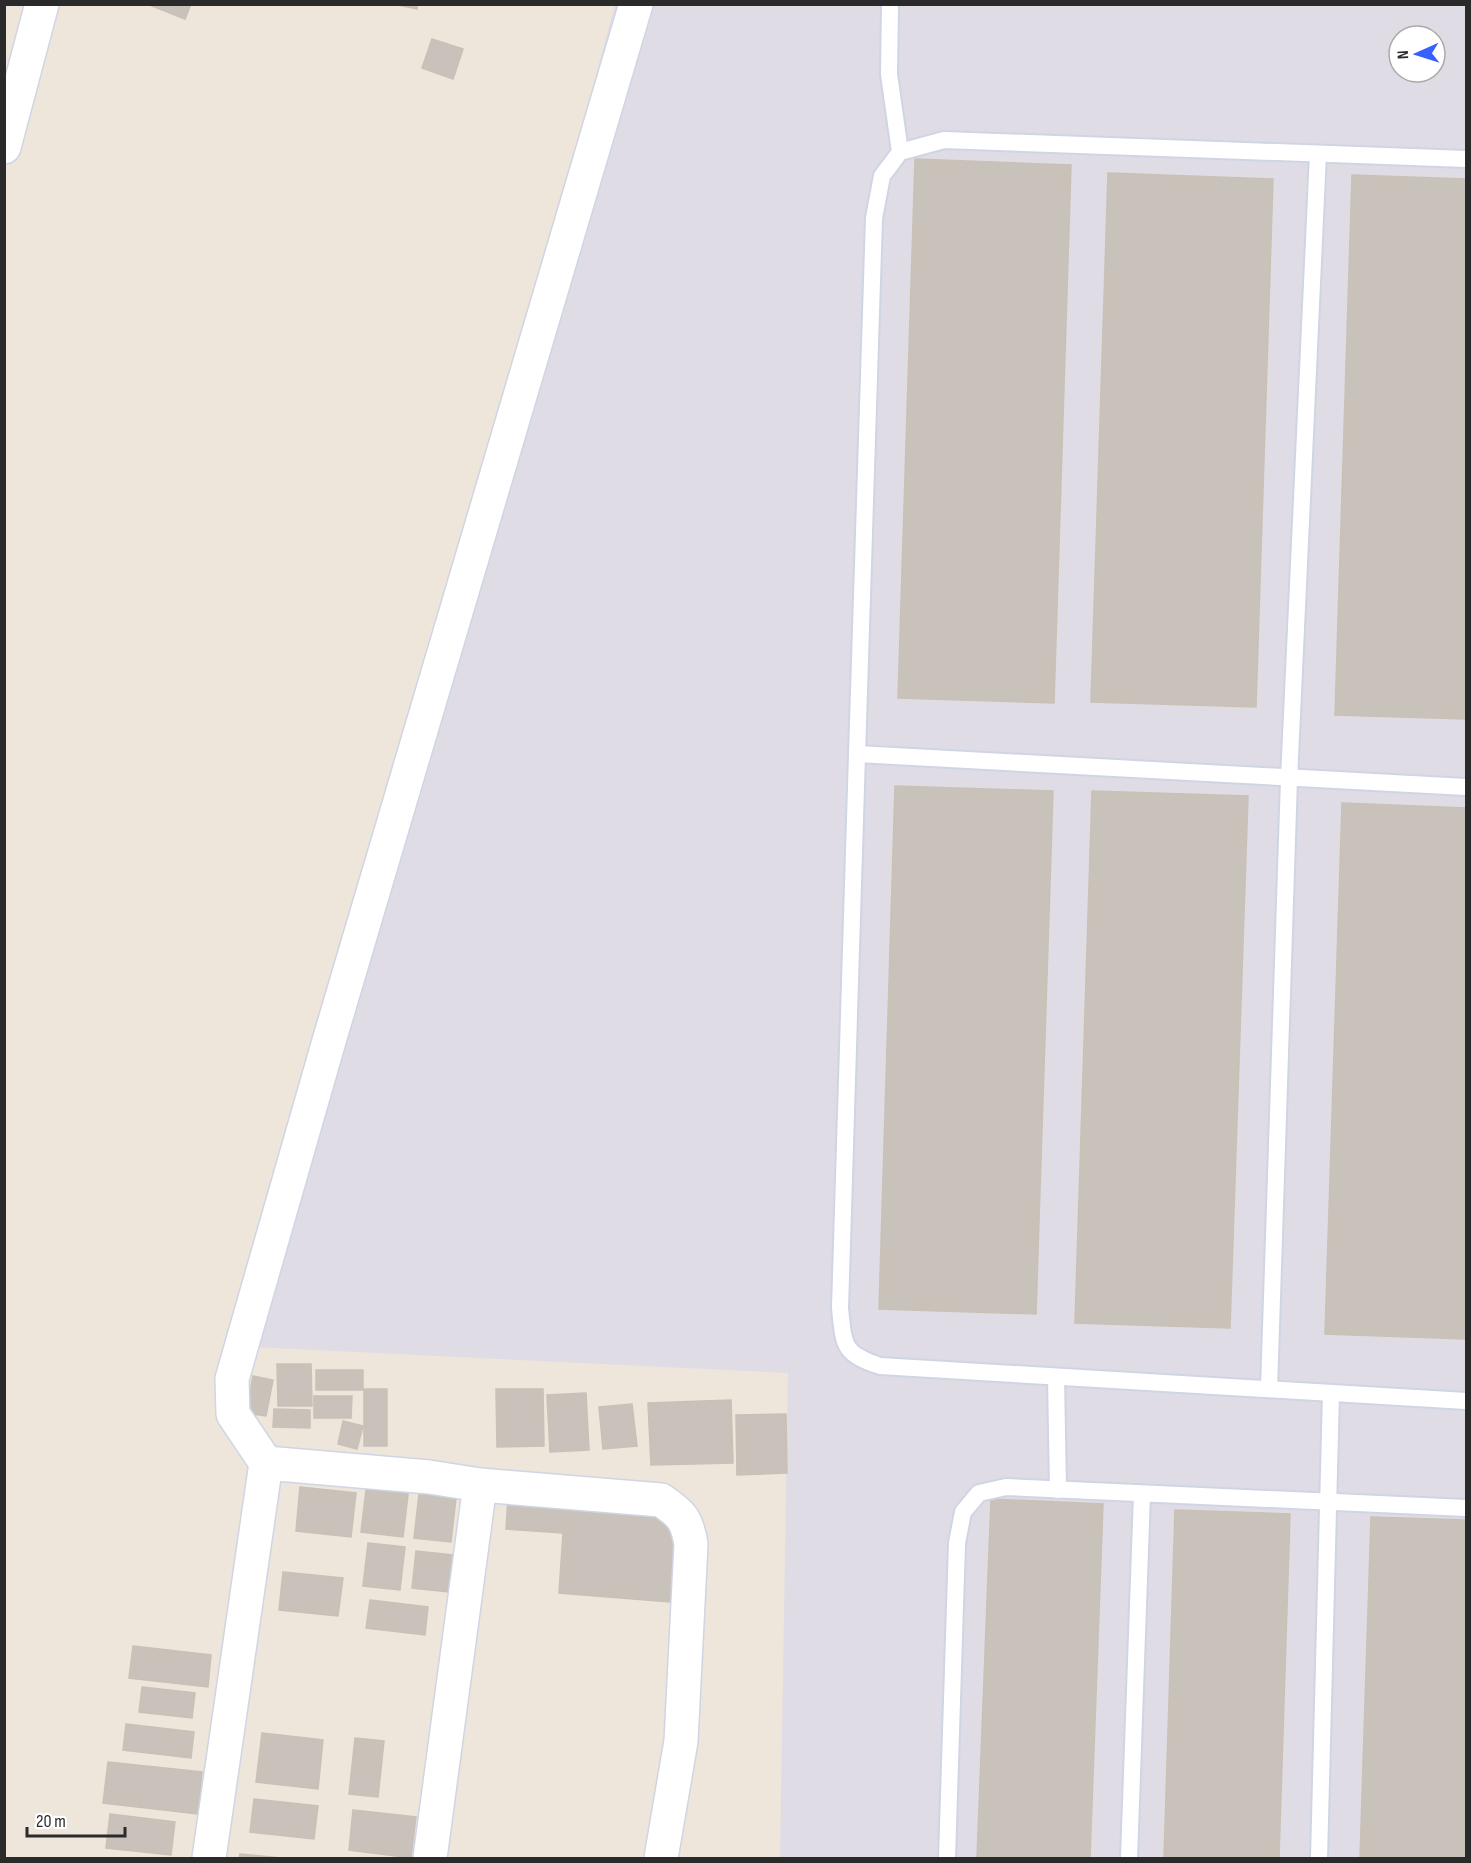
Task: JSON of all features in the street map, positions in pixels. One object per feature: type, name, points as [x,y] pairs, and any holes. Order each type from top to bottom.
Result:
[{"type":"street","points":[[4,147],[42,4]]},
{"type":"street","points":[[209,1858],[266,1463],[233,1414],[232,1380],[329,1041],[636,4]]},
{"type":"street","points":[[266,1463],[429,1477],[480,1485],[661,1500],[677,1511],[687,1524],[691,1544],[681,1741],[661,1858]]},
{"type":"street","points":[[430,1858],[480,1485]]},
{"type":"lane","points":[[890,4],[889,74],[900,152]]},
{"type":"lane","points":[[1467,159],[944,140],[900,152],[882,176],[874,218],[840,1308],[843,1338],[855,1357],[880,1366],[1467,1401]]},
{"type":"lane","points":[[1269,1389],[1289,779],[1318,154]]},
{"type":"lane","points":[[858,754],[1467,788]]},
{"type":"lane","points":[[1056,1377],[1058,1490]]},
{"type":"lane","points":[[1319,1858],[1330,1502],[1331,1393]]},
{"type":"lane","points":[[947,1858],[957,1543],[963,1512],[979,1493],[1006,1487],[1467,1508]]},
{"type":"lane","points":[[1129,1858],[1142,1494]]},
{"type":"shaded area","points":[[615,5],[1466,5],[1466,1858],[780,1858],[788,1373],[253,1347]]},
{"type":"building","points":[[147,4],[191,4],[185,19]]},
{"type":"building","points":[[394,4],[417,4],[417,9]]},
{"type":"building","points":[[432,39],[463,49],[453,79],[422,68]]},
{"type":"building","points":[[915,159],[1071,165],[1054,703],[898,698]]},
{"type":"building","points":[[1108,173],[1273,179],[1256,707],[1091,702]]},
{"type":"building","points":[[1352,175],[1466,179],[1466,719],[1335,715]]},
{"type":"building","points":[[895,786],[1053,791],[1036,1314],[879,1309]]},
{"type":"building","points":[[1092,791],[1248,796],[1230,1328],[1075,1323]]},
{"type":"building","points":[[1342,803],[1466,808],[1466,1339],[1325,1334]]},
{"type":"building","points":[[277,1364],[311,1364],[312,1406],[278,1406]]},
{"type":"building","points":[[316,1370],[363,1370],[363,1389],[387,1389],[387,1446],[364,1446],[364,1390],[316,1390]]},
{"type":"building","points":[[253,1376],[273,1380],[266,1416],[246,1413]]},
{"type":"building","points":[[496,1389],[543,1389],[544,1446],[497,1447]]},
{"type":"building","points":[[586,1393],[589,1450],[550,1452],[547,1395]]},
{"type":"building","points":[[314,1396],[352,1396],[351,1418],[314,1418]]},
{"type":"building","points":[[731,1400],[733,1463],[651,1465],[648,1403]]},
{"type":"building","points":[[632,1404],[637,1446],[603,1449],[599,1407]]},
{"type":"building","points":[[274,1409],[310,1410],[310,1428],[273,1427]]},
{"type":"building","points":[[786,1414],[787,1473],[737,1475],[736,1415]]},
{"type":"building","points":[[343,1421],[363,1426],[357,1449],[338,1444]]},
{"type":"building","points":[[367,1482],[409,1486],[403,1537],[361,1532]]},
{"type":"building","points":[[420,1485],[457,1489],[451,1542],[414,1538]]},
{"type":"building","points":[[300,1487],[356,1493],[351,1537],[296,1531]]},
{"type":"building","points":[[508,1498],[677,1512],[670,1602],[559,1593],[563,1533],[506,1529]]},
{"type":"building","points":[[991,1499],[1103,1504],[1090,1858],[977,1858]]},
{"type":"building","points":[[1175,1510],[1290,1514],[1279,1858],[1164,1858]]},
{"type":"building","points":[[1371,1517],[1466,1520],[1466,1858],[1360,1858]]},
{"type":"building","points":[[368,1543],[405,1547],[400,1590],[363,1586]]},
{"type":"building","points":[[416,1551],[462,1556],[458,1593],[412,1588]]},
{"type":"building","points":[[283,1572],[343,1578],[338,1616],[279,1610]]},
{"type":"building","points":[[370,1600],[428,1607],[425,1635],[366,1628]]},
{"type":"building","points":[[133,1646],[211,1655],[208,1687],[129,1678]]},
{"type":"building","points":[[142,1687],[195,1693],[192,1718],[139,1712]]},
{"type":"building","points":[[126,1724],[194,1732],[191,1758],[123,1750]]},
{"type":"building","points":[[262,1733],[323,1740],[318,1789],[256,1782]]},
{"type":"building","points":[[355,1738],[384,1741],[378,1797],[349,1794]]},
{"type":"building","points":[[108,1762],[202,1772],[198,1814],[103,1803]]},
{"type":"building","points":[[254,1799],[318,1806],[314,1839],[250,1832]]},
{"type":"building","points":[[353,1810],[416,1817],[411,1858],[349,1850]]},
{"type":"building","points":[[110,1814],[175,1822],[171,1855],[106,1848]]},
{"type":"building","points":[[240,1854],[281,1858],[239,1858]]}]
